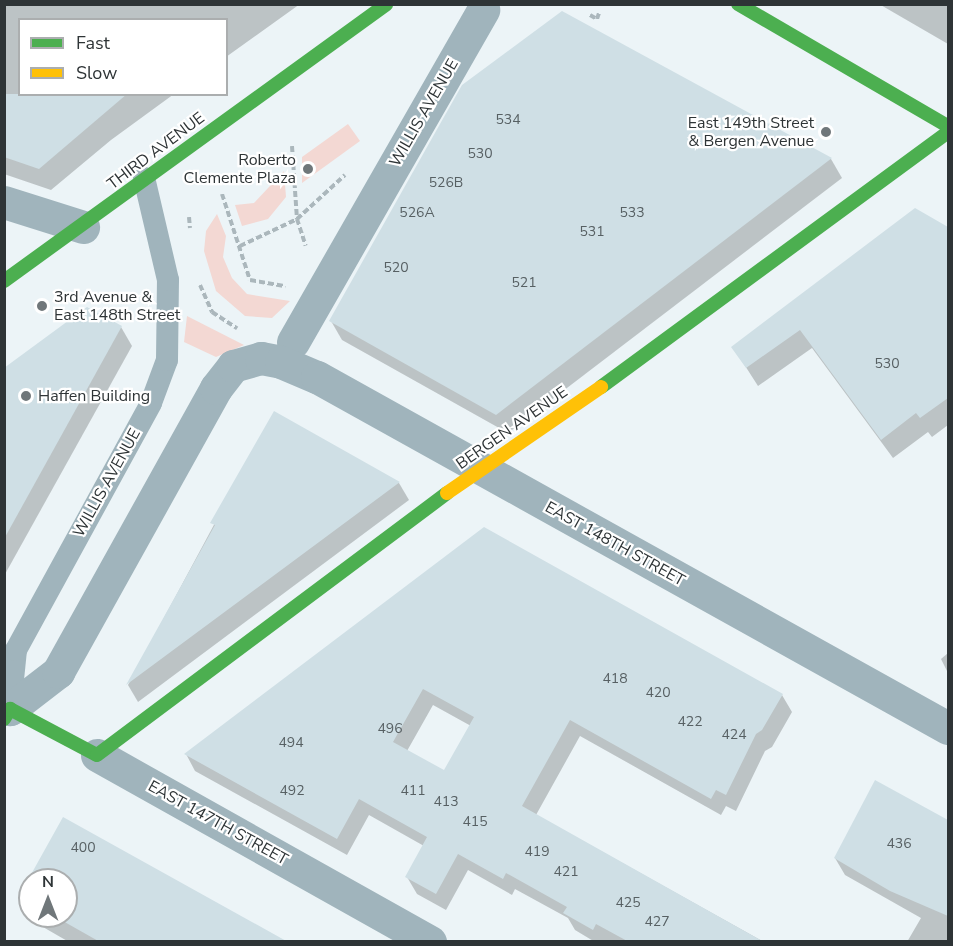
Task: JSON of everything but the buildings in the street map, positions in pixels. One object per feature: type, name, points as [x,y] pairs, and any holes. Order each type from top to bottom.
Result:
[{"type":"main road","name":"THIRD AVENUE","points":[[4,281],[83,227],[144,178],[386,4]]},
{"type":"main road","points":[[738,5],[948,126]]},
{"type":"main road","name":"BERGEN AVENUE","points":[[98,755],[482,469],[531,438],[948,132]]},
{"type":"main road","name":"EAST 147TH STREET","points":[[6,711],[98,755]]},
{"type":"street","name":"WILLIS AVENUE","points":[[287,352],[483,10]]},
{"type":"street","points":[[4,202],[83,227]]},
{"type":"street","name":"EAST 148TH STREET","points":[[287,352],[317,377],[948,728]]},
{"type":"street","points":[[6,711],[58,672],[224,376],[247,360],[287,352]]},
{"type":"street","name":"EAST 147TH STREET","points":[[98,755],[430,942]]},
{"type":"lane","name":"WILLIS AVENUE","points":[[6,711],[16,650],[151,403],[167,360],[168,280],[144,178]]},
{"type":"path","points":[[590,15],[597,19],[599,13]]},
{"type":"path","points":[[222,194],[250,280],[321,292],[297,219],[292,146]]},
{"type":"path","points":[[240,246],[297,219],[348,172]]},
{"type":"path","points":[[189,217],[191,238]]},
{"type":"path","points":[[198,275],[212,312],[287,352]]},
{"type":"shaded area","points":[[348,124],[360,141],[302,183],[302,157]]},
{"type":"shaded area","points":[[284,171],[286,197],[268,219],[242,226],[235,205],[254,203]]},
{"type":"shaded area","points":[[217,214],[226,236],[223,257],[232,278],[247,294],[290,301],[272,318],[245,316],[216,291],[204,251],[206,231]]},
{"type":"shaded area","points":[[187,316],[244,345],[216,357],[184,342]]},
{"type":"traffic: fast","points":[[4,281],[386,4]]},
{"type":"traffic: fast","points":[[738,4],[948,126]]},
{"type":"traffic: fast","points":[[601,387],[948,132]]},
{"type":"traffic: fast","points":[[4,719],[10,709],[97,755],[447,493]]},
{"type":"traffic: slow","points":[[447,493],[601,387]]},
{"type":"place","name":"East 149th Street & Bergen Avenue","points":[[826,132]]},
{"type":"place","name":"Roberto Clemente Plaza","points":[[308,169]]},
{"type":"place","name":"3rd Avenue & East 148th Street","points":[[42,306]]},
{"type":"place","name":"Haffen Building","points":[[26,396]]}]
